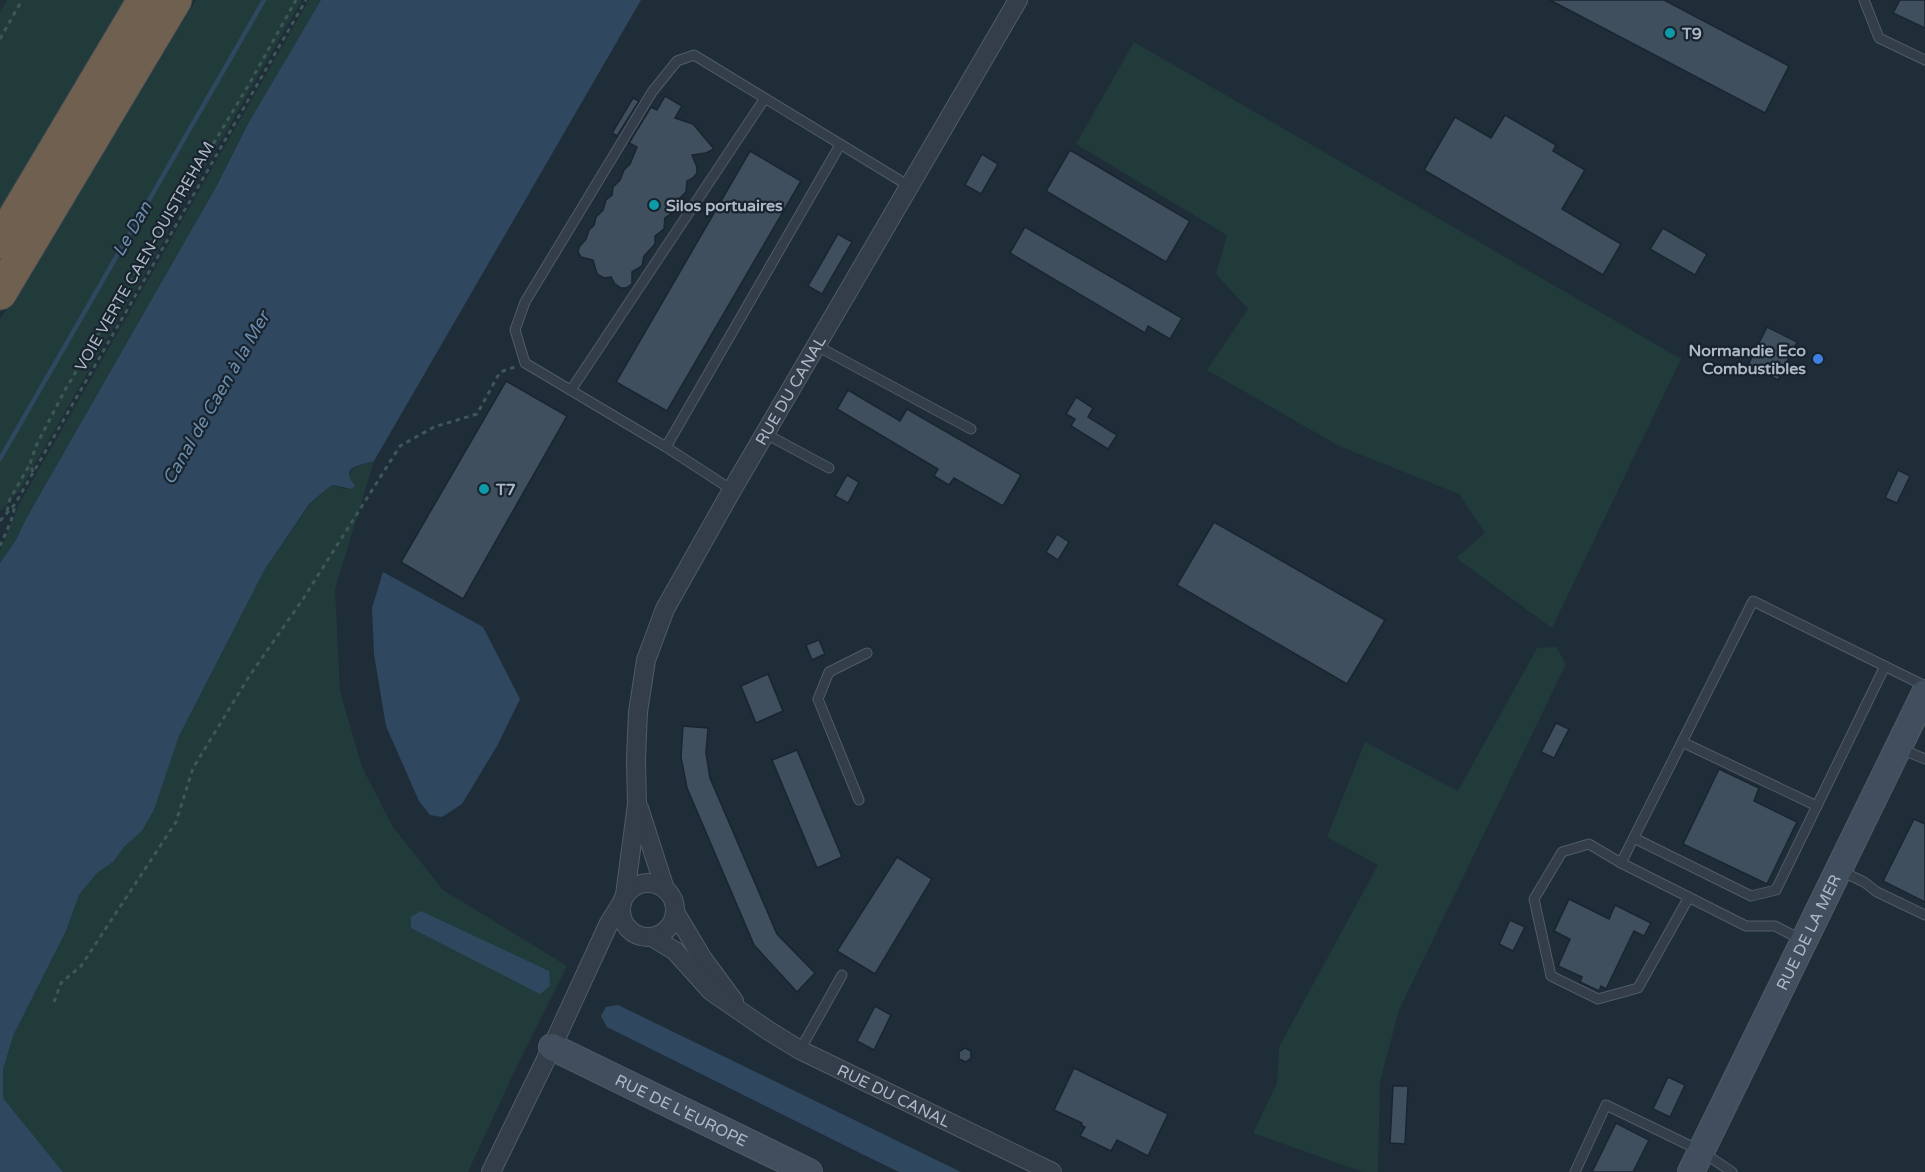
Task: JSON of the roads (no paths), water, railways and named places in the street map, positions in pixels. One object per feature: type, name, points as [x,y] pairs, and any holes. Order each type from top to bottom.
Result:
[{"type":"highway","points":[[0,242],[144,0]]},
{"type":"highway","points":[[0,293],[175,0]]},
{"type":"street","name":"RUE DU CANAL","points":[[1018,0],[665,609],[646,660],[638,712],[637,804],[623,899],[623,921],[644,936],[675,951],[711,991],[800,1050],[1052,1172]]},
{"type":"street","name":"RUE DE LA MER","points":[[1696,1161],[1925,693]]},
{"type":"street","name":"RUE DU CANAL","points":[[637,804],[665,889],[674,903],[675,912],[703,959],[743,1012]]},
{"type":"street","points":[[491,1172],[595,957],[609,923],[623,899],[639,884],[657,884],[665,889]]},
{"type":"street","points":[[595,957],[613,940],[661,934],[668,928],[675,912]]},
{"type":"street","name":"RUE DE L'EUROPE","points":[[552,1047],[809,1172]]},
{"type":"lane","points":[[1864,0],[1879,38],[1925,60]]},
{"type":"lane","points":[[732,490],[666,447],[525,363],[515,330],[525,302],[652,92],[677,62],[694,56],[909,186]]},
{"type":"lane","points":[[571,390],[765,98]]},
{"type":"lane","points":[[666,447],[840,145]]},
{"type":"lane","points":[[817,346],[970,429]]},
{"type":"lane","points":[[766,434],[830,468]]},
{"type":"lane","points":[[1621,863],[1753,601],[1925,686]]},
{"type":"lane","points":[[859,800],[818,699],[829,672],[867,653]]},
{"type":"lane","points":[[1634,838],[1751,896],[1776,890],[1885,666]]},
{"type":"lane","points":[[1682,742],[1817,806]]},
{"type":"lane","points":[[1899,747],[1925,759]]},
{"type":"lane","points":[[1689,897],[1638,988],[1598,999],[1551,976],[1534,899],[1562,852],[1589,844],[1621,863],[1689,897],[1746,926],[1775,926],[1804,941]]},
{"type":"lane","points":[[1839,870],[1864,882],[1877,892],[1925,915]]},
{"type":"lane","points":[[800,1050],[842,975]]},
{"type":"lane","points":[[1575,1172],[1606,1105],[1696,1161],[1732,1172]]},
{"type":"water","name":"Canal de Caen à la Mer","points":[[321,0],[641,0],[374,461],[357,466],[350,471],[349,474],[355,486],[352,489],[332,485],[310,503],[265,569],[179,736],[154,810],[142,831],[124,847],[113,862],[97,873],[79,895],[66,931],[13,1036],[3,1070],[3,1098],[63,1172],[0,1172],[0,563],[16,540],[216,187],[249,122]]},
{"type":"water","points":[[383,572],[483,627],[520,699],[497,746],[462,804],[442,817],[430,815],[419,801],[386,726],[374,654],[372,608]]},
{"type":"water","points":[[421,911],[549,971],[550,986],[540,994],[411,928],[411,917]]},
{"type":"water","points":[[618,1005],[961,1172],[899,1172],[862,1154],[607,1027],[601,1016],[606,1007]]},
{"type":"waterway","name":"Le Dan","points":[[0,459],[264,0]]},
{"type":"place","name":"T9","points":[[1670,33]]},
{"type":"place","name":"Silos portuaires","points":[[654,205]]},
{"type":"place","name":"Normandie Eco Combustibles","points":[[1818,359]]},
{"type":"place","name":"T7","points":[[484,489]]}]
